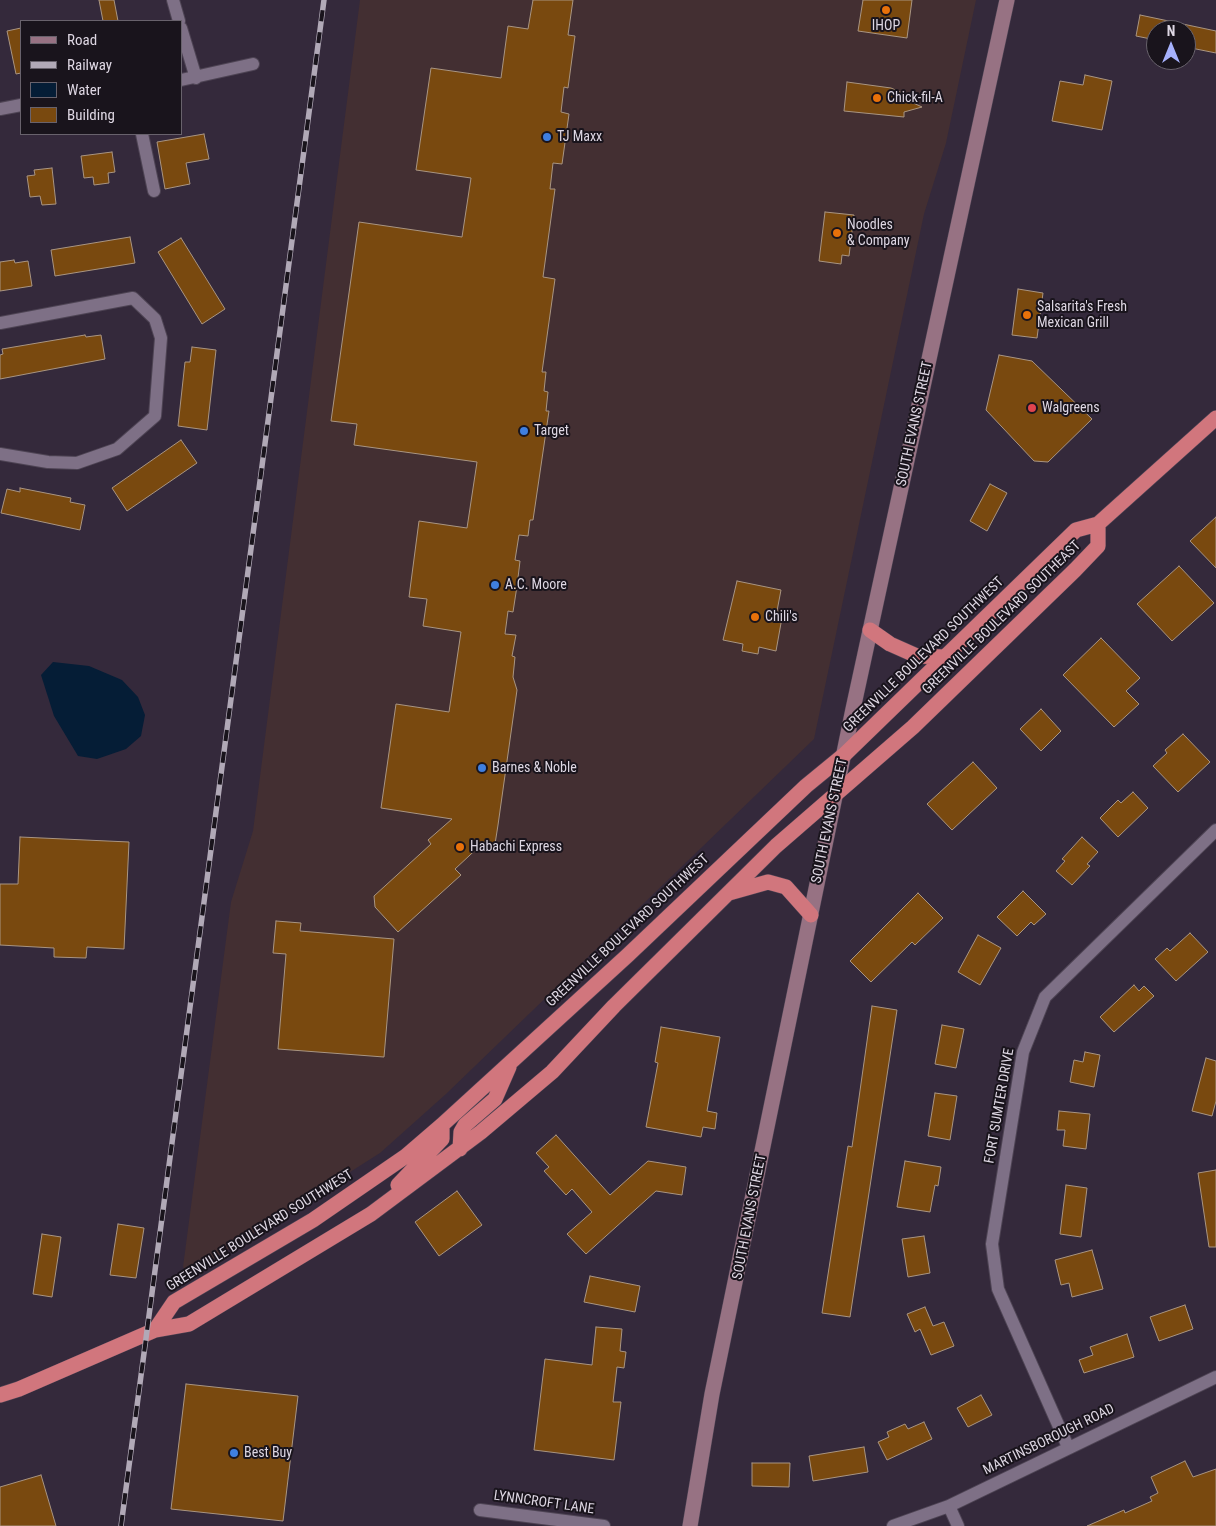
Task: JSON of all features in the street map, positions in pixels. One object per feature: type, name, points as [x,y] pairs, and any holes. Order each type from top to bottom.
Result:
[{"type":"highway","points":[[1098,524],[1216,418]]},
{"type":"highway","name":"GREENVILLE BOULEVARD SOUTHWEST","points":[[155,1330],[174,1302],[313,1220],[406,1156],[512,1061],[806,786],[845,754],[1076,530],[1098,524]]},
{"type":"highway","name":"GREENVILLE BOULEVARD SOUTHEAST","points":[[837,792],[913,727],[1075,570],[1098,546],[1098,524]]},
{"type":"highway","points":[[870,630],[890,644],[917,656],[945,657]]},
{"type":"highway","points":[[0,1395],[27,1386],[155,1330],[190,1324],[317,1248],[384,1204],[460,1149],[552,1072],[614,1006],[726,894],[837,792]]},
{"type":"highway","points":[[726,894],[768,882],[786,888],[811,915]]},
{"type":"highway","points":[[460,1149],[461,1132],[465,1125],[495,1099],[512,1061]]},
{"type":"highway","points":[[384,1204],[406,1175],[442,1139],[442,1125]]},
{"type":"main road","name":"SOUTH EVANS STREET","points":[[690,1526],[712,1394],[870,630],[1007,0]]},
{"type":"street","points":[[173,0],[179,20]]},
{"type":"street","points":[[182,31],[196,78]]},
{"type":"street","points":[[182,80],[253,64]]},
{"type":"street","points":[[0,108],[20,105]]},
{"type":"street","points":[[142,135],[154,191]]},
{"type":"street","points":[[0,323],[133,298],[155,319],[162,338],[155,416],[117,449],[78,463],[48,462],[0,454]]},
{"type":"street","name":"FORT SUMTER DRIVE","points":[[1068,1447],[998,1289],[992,1244],[1023,1052],[1045,998],[1216,830]]},
{"type":"street","name":"MARTINSBOROUGH ROAD","points":[[893,1526],[949,1506],[1216,1377]]},
{"type":"street","points":[[949,1506],[958,1526]]},
{"type":"street","name":"LYNNCROFT LANE","points":[[480,1510],[604,1526]]},
{"type":"shaded area","points":[[360,0],[976,0],[946,143],[924,214],[814,739],[446,1094],[380,1153],[188,1275],[183,1267],[231,902],[253,831]]},
{"type":"water","points":[[53,662],[89,666],[122,680],[138,697],[145,715],[141,736],[126,749],[97,759],[78,756],[54,716],[41,675]]},
{"type":"building","points":[[99,0],[114,0],[118,20],[103,20]]},
{"type":"building","points":[[533,0],[573,0],[568,35],[575,36],[568,88],[564,87],[561,112],[569,114],[562,164],[553,163],[550,189],[555,189],[543,277],[555,279],[542,372],[546,372],[544,391],[548,392],[546,411],[549,411],[533,520],[530,520],[528,536],[519,535],[515,560],[520,561],[517,586],[513,612],[508,611],[505,634],[516,635],[512,656],[515,657],[513,677],[517,690],[498,825],[495,844],[484,842],[455,869],[461,875],[398,932],[375,907],[374,896],[431,844],[428,840],[452,819],[381,808],[396,704],[449,712],[461,632],[423,626],[427,599],[409,597],[419,521],[467,528],[477,462],[354,445],[357,424],[331,421],[359,222],[462,237],[471,178],[416,170],[431,68],[501,78],[508,26],[528,29]]},
{"type":"building","name":"IHOP","points":[[863,0],[912,0],[907,38],[858,31]]},
{"type":"building","points":[[1140,15],[1164,20],[1146,20],[1146,38],[1136,36]]},
{"type":"building","points":[[1196,27],[1216,31],[1216,53],[1196,49]]},
{"type":"building","points":[[20,28],[20,73],[16,74],[7,31]]},
{"type":"building","points":[[1085,75],[1112,81],[1102,130],[1052,121],[1060,81],[1083,85]]},
{"type":"building","name":"Chick-fil-A","points":[[847,82],[891,88],[907,95],[909,101],[922,107],[904,112],[904,117],[844,111]]},
{"type":"building","points":[[204,134],[209,159],[186,163],[190,184],[165,189],[157,142]]},
{"type":"building","points":[[112,152],[115,172],[108,173],[109,183],[94,185],[93,177],[84,178],[81,156]]},
{"type":"building","points":[[52,168],[56,204],[42,205],[40,196],[30,197],[27,176],[35,175],[34,170]]},
{"type":"building","name":"Noodles & Company","points":[[825,212],[854,215],[849,256],[842,255],[841,264],[819,261]]},
{"type":"building","points":[[130,237],[135,263],[55,276],[51,250]]},
{"type":"building","points":[[181,238],[225,309],[202,324],[158,252]]},
{"type":"building","points":[[14,260],[15,263],[28,261],[32,286],[0,291],[0,262]]},
{"type":"building","points":[[1018,289],[1043,293],[1037,338],[1012,335]]},
{"type":"building","points":[[85,335],[86,337],[101,335],[105,359],[0,379],[0,355],[3,354],[2,349]]},
{"type":"building","points":[[192,347],[216,350],[207,430],[178,426],[185,362],[190,362]]},
{"type":"building","points":[[999,355],[1032,361],[1092,419],[1048,462],[1034,461],[986,410]]},
{"type":"building","points":[[181,440],[197,463],[127,511],[112,488]]},
{"type":"building","points":[[990,484],[1007,493],[987,531],[970,521]]},
{"type":"building","points":[[20,488],[71,498],[70,502],[85,505],[80,530],[1,513],[7,489],[20,492]]},
{"type":"building","points":[[1216,517],[1216,568],[1190,541]]},
{"type":"building","points":[[1179,566],[1214,603],[1172,641],[1137,604]]},
{"type":"building","name":"Chili's","points":[[737,581],[781,590],[777,611],[783,612],[776,651],[759,647],[758,654],[742,651],[743,644],[723,640]]},
{"type":"building","points":[[1101,638],[1140,678],[1126,691],[1139,704],[1114,727],[1063,675]]},
{"type":"building","points":[[1041,709],[1061,731],[1041,751],[1020,729]]},
{"type":"building","points":[[1183,734],[1210,762],[1178,792],[1153,766],[1167,753],[1165,750]]},
{"type":"building","points":[[973,762],[997,788],[952,830],[927,804]]},
{"type":"building","points":[[1133,792],[1148,808],[1118,837],[1100,818],[1118,800],[1121,803]]},
{"type":"building","points":[[20,837],[129,842],[124,949],[87,947],[86,958],[54,957],[54,948],[0,945],[0,884],[18,884]]},
{"type":"building","points":[[1082,837],[1098,852],[1087,864],[1090,866],[1072,885],[1056,871],[1065,861],[1062,859]]},
{"type":"building","points":[[1023,891],[1046,914],[1034,925],[1031,922],[1017,936],[997,917]]},
{"type":"building","points":[[918,893],[943,918],[915,945],[912,942],[871,982],[850,961]]},
{"type":"building","points":[[276,921],[301,923],[300,931],[394,939],[384,1057],[278,1049],[286,954],[273,953]]},
{"type":"building","points":[[1190,933],[1208,952],[1176,981],[1155,959],[1167,948],[1170,951]]},
{"type":"building","points":[[978,935],[1001,948],[980,985],[958,972]]},
{"type":"building","points":[[1134,985],[1139,991],[1144,986],[1154,996],[1114,1032],[1100,1017]]},
{"type":"building","points":[[872,1006],[897,1010],[850,1317],[822,1313],[848,1146],[852,1147]]},
{"type":"building","points":[[942,1025],[964,1029],[956,1068],[935,1064]]},
{"type":"building","points":[[661,1027],[720,1037],[707,1111],[717,1113],[715,1129],[703,1127],[701,1137],[646,1127],[658,1063],[655,1062]]},
{"type":"building","points":[[1085,1052],[1100,1055],[1094,1087],[1070,1082],[1074,1060],[1083,1062]]},
{"type":"building","points":[[1206,1058],[1216,1061],[1216,1101],[1212,1116],[1192,1111]]},
{"type":"building","points":[[935,1093],[957,1096],[950,1140],[928,1136]]},
{"type":"building","points":[[1059,1111],[1090,1114],[1086,1149],[1063,1146],[1065,1130],[1057,1130]]},
{"type":"building","points":[[556,1135],[610,1195],[648,1161],[686,1167],[682,1195],[656,1191],[586,1254],[567,1234],[592,1212],[572,1189],[566,1195],[544,1171],[549,1167],[536,1153]]},
{"type":"building","points":[[905,1161],[941,1167],[938,1186],[935,1185],[930,1212],[897,1207]]},
{"type":"building","points":[[1216,1170],[1216,1247],[1209,1247],[1198,1173]]},
{"type":"building","points":[[1066,1185],[1087,1188],[1081,1237],[1060,1234]]},
{"type":"building","points":[[457,1191],[482,1225],[439,1256],[415,1222]]},
{"type":"building","points":[[118,1224],[144,1228],[136,1278],[110,1275]]},
{"type":"building","points":[[42,1234],[61,1237],[52,1297],[33,1294]]},
{"type":"building","points":[[924,1236],[930,1273],[908,1277],[902,1239]]},
{"type":"building","points":[[1092,1250],[1103,1289],[1072,1297],[1069,1283],[1061,1285],[1055,1260]]},
{"type":"building","points":[[590,1276],[640,1286],[635,1312],[584,1302]]},
{"type":"building","points":[[1185,1305],[1193,1329],[1159,1341],[1150,1317]]},
{"type":"building","points":[[925,1307],[933,1326],[944,1322],[954,1346],[931,1355],[920,1329],[915,1332],[907,1314]]},
{"type":"building","points":[[596,1327],[622,1329],[620,1351],[626,1352],[624,1368],[617,1367],[613,1402],[621,1402],[614,1460],[534,1450],[545,1359],[592,1365]]},
{"type":"building","points":[[1127,1334],[1134,1357],[1084,1373],[1079,1360],[1093,1355],[1090,1347]]},
{"type":"building","name":"Best Buy","points":[[186,1384],[298,1396],[283,1521],[171,1509]]},
{"type":"building","points":[[981,1395],[992,1415],[968,1427],[957,1408]]},
{"type":"building","points":[[924,1422],[932,1439],[887,1460],[878,1442],[889,1437],[887,1432],[905,1424],[908,1429]]},
{"type":"building","points":[[864,1447],[868,1472],[813,1481],[809,1456]]},
{"type":"building","points":[[1185,1461],[1193,1477],[1216,1469],[1216,1526],[1087,1526],[1124,1510],[1125,1513],[1152,1501],[1150,1497],[1158,1493],[1151,1477]]},
{"type":"building","points":[[752,1463],[790,1463],[789,1487],[752,1486]]},
{"type":"building","points":[[41,1475],[56,1526],[0,1526],[0,1487]]},
{"type":"railway","points":[[121,1526],[324,0]]},
{"type":"place","name":"IHOP","points":[[886,10]]},
{"type":"place","name":"Chick-fil-A","points":[[877,98]]},
{"type":"place","name":"TJ Maxx","points":[[547,137]]},
{"type":"place","name":"Noodles & Company","points":[[837,233]]},
{"type":"place","name":"Salsarita's Fresh Mexican Grill","points":[[1027,315]]},
{"type":"place","name":"Walgreens","points":[[1032,408]]},
{"type":"place","name":"Target","points":[[524,431]]},
{"type":"place","name":"A.C. Moore","points":[[495,585]]},
{"type":"place","name":"Chili's","points":[[755,617]]},
{"type":"place","name":"Barnes & Noble","points":[[482,768]]},
{"type":"place","name":"Habachi Express","points":[[460,847]]},
{"type":"place","name":"Best Buy","points":[[234,1453]]}]
